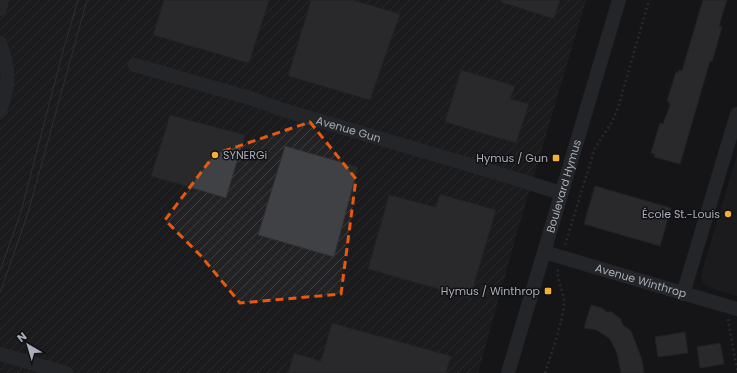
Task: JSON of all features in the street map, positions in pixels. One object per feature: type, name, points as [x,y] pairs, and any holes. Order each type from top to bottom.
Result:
[{"type":"street","points":[[0,9],[2,0]]},
{"type":"street","name":"Boulevard Hymus","points":[[508,373],[619,0]]},
{"type":"street","points":[[0,43],[8,66],[6,92],[0,110]]},
{"type":"street","name":"Avenue Gun","points":[[135,65],[250,98],[280,109],[561,193]]},
{"type":"street","points":[[683,294],[737,114]]},
{"type":"street","name":"Avenue Winthrop","points":[[544,252],[683,294],[732,313]]},
{"type":"street","points":[[0,354],[66,373]]},
{"type":"path","name":"Boulevard Hymus","points":[[567,242],[595,148],[612,122],[618,108],[649,0]]},
{"type":"path","points":[[545,373],[563,308],[563,293],[557,274]]},
{"type":"path","points":[[732,313],[737,370]]},
{"type":"highlighted area","points":[[310,122],[356,179],[341,294],[240,303],[201,256],[165,220],[215,154]]},
{"type":"shaded area","points":[[0,0],[586,0],[518,229],[478,373],[0,373]]},
{"type":"shaded area","name":"École St.-Louis","points":[[737,155],[737,296],[710,288],[704,284],[702,272]]},
{"type":"building","points":[[164,0],[269,0],[249,63],[153,35]]},
{"type":"building","points":[[311,0],[353,0],[400,14],[370,100],[288,76]]},
{"type":"building","points":[[501,0],[560,0],[554,19],[501,2]]},
{"type":"building","points":[[703,0],[727,0],[719,26],[722,27],[712,62],[710,61],[680,164],[654,157],[655,154],[651,153],[660,123],[663,124],[670,105],[667,101],[676,72],[678,73],[679,70],[682,71]]},
{"type":"building","points":[[461,70],[515,86],[510,99],[529,104],[516,143],[445,122]]},
{"type":"building","points":[[170,115],[245,135],[226,198],[151,176]]},
{"type":"building","points":[[285,146],[358,167],[334,257],[258,235]]},
{"type":"building","points":[[595,186],[671,208],[660,246],[584,224]]},
{"type":"building","points":[[440,194],[496,210],[470,298],[368,269],[389,195],[436,207]]},
{"type":"building","points":[[591,305],[602,308],[608,313],[610,311],[621,319],[623,325],[631,331],[642,360],[644,373],[621,373],[617,353],[610,339],[597,330],[584,328]]},
{"type":"building","points":[[332,323],[451,356],[446,373],[288,373],[294,353],[321,361]]},
{"type":"building","points":[[685,332],[688,353],[658,357],[655,337]]},
{"type":"building","points":[[720,343],[724,364],[700,368],[697,347]]},
{"type":"tram line","points":[[0,271],[21,212],[63,51],[78,0]]},
{"type":"tram line","points":[[0,293],[28,213],[87,0]]},
{"type":"place","name":"SYNERGi","points":[[215,155]]},
{"type":"place","name":"Hymus / Gun","points":[[556,158]]},
{"type":"place","name":"École St.-Louis","points":[[728,214]]},
{"type":"place","name":"Hymus / Winthrop","points":[[548,291]]}]
